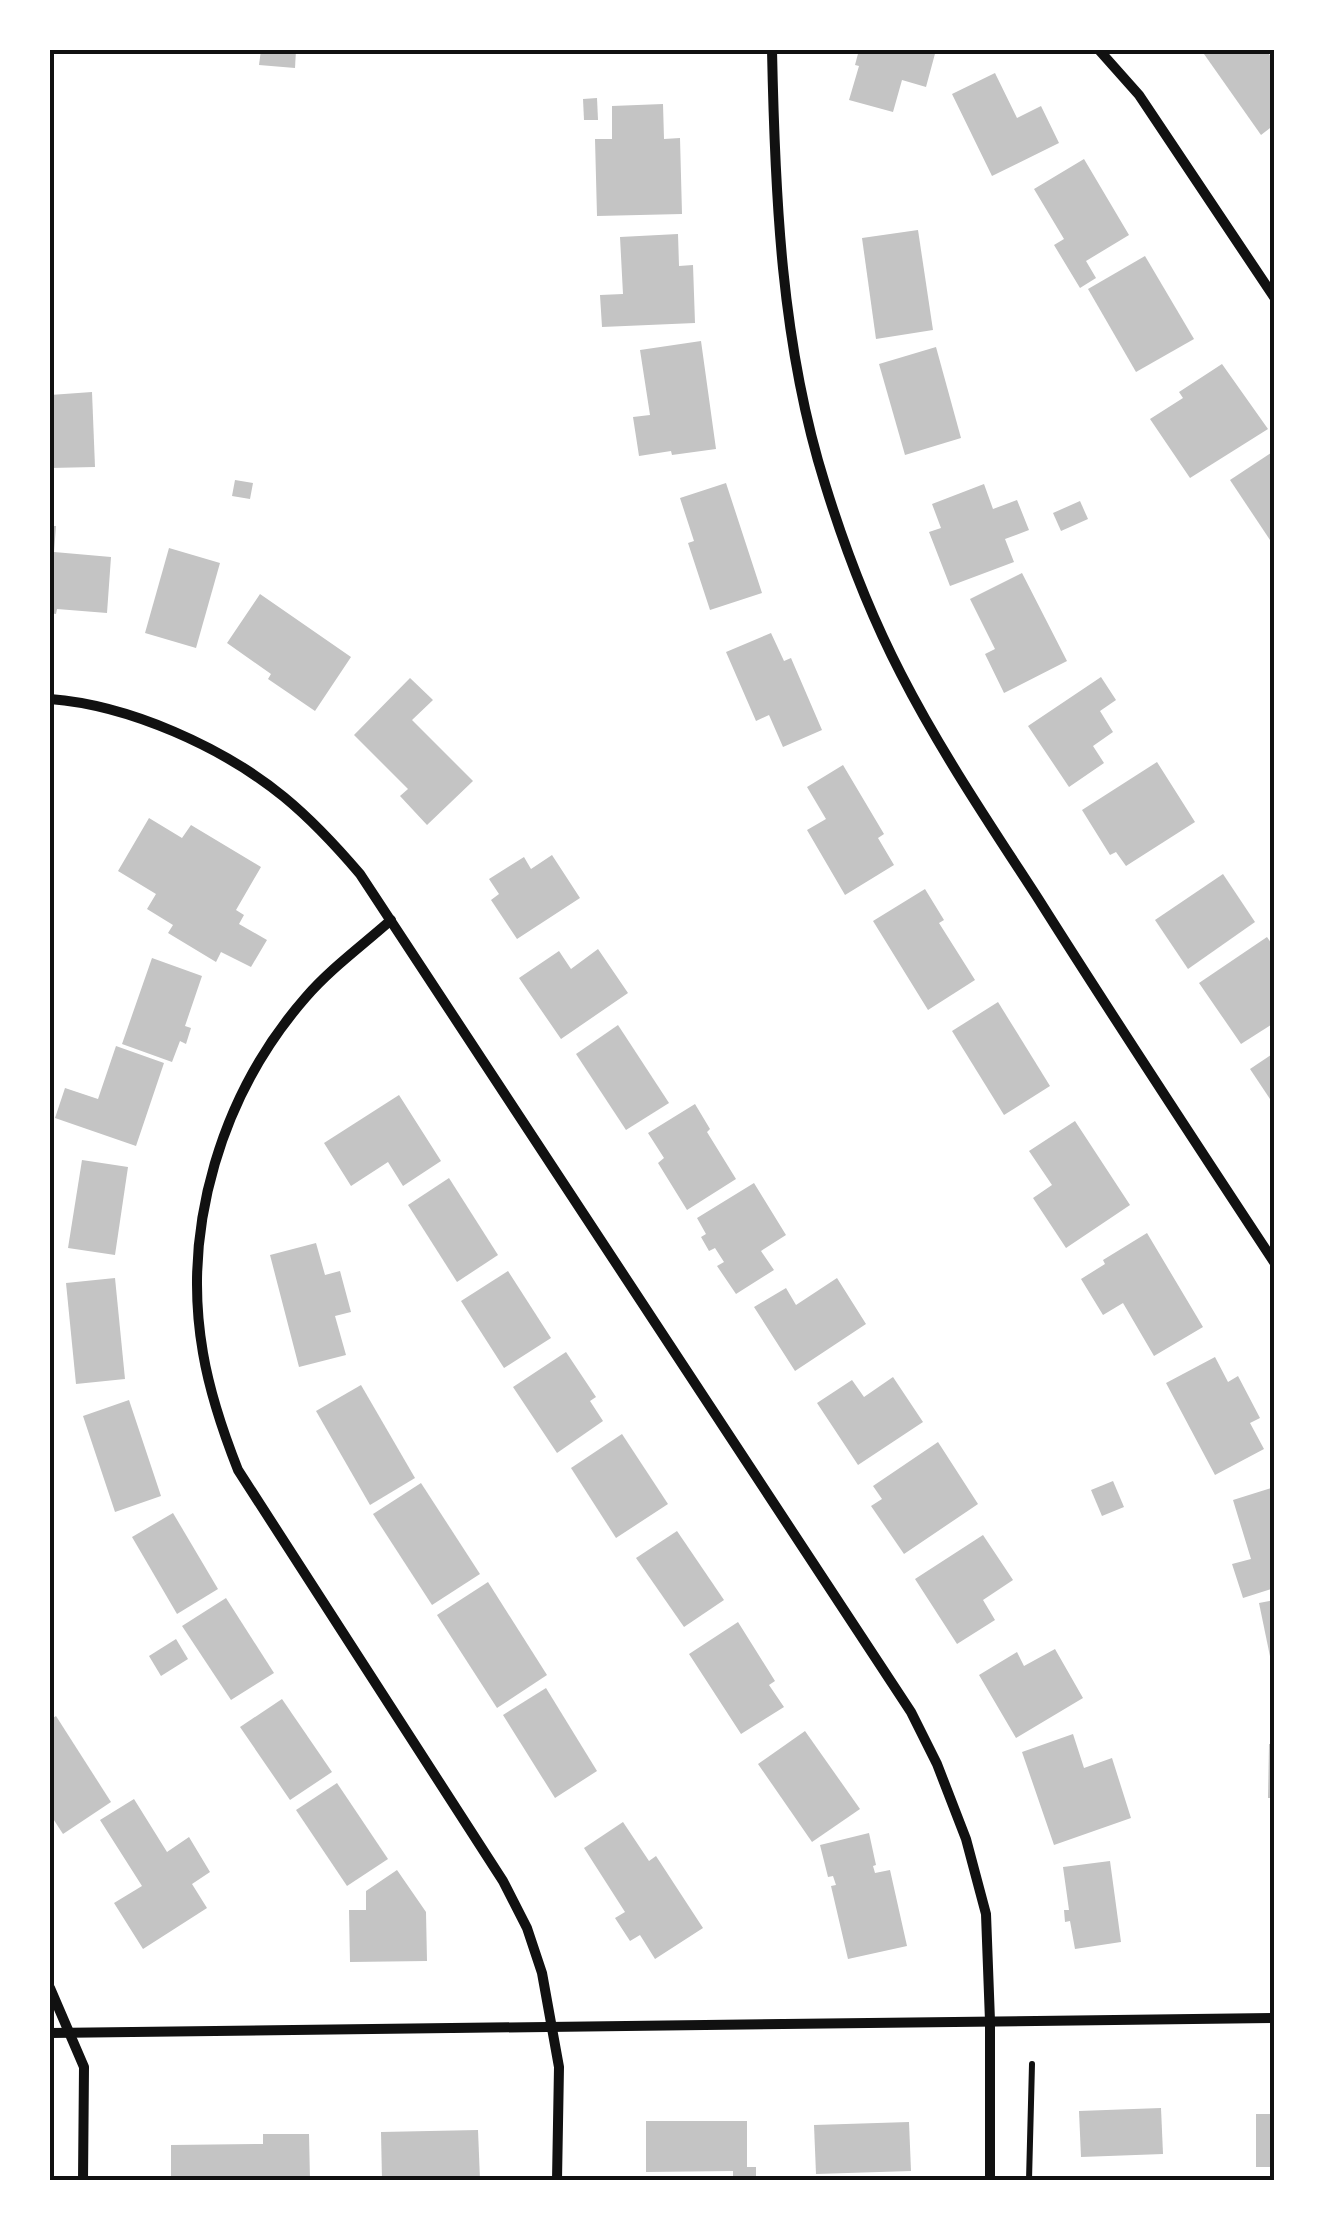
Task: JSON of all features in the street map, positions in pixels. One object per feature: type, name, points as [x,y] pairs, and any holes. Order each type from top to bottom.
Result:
[{"type":"street","points":[[772,50],[788,316],[799,383],[824,483],[858,580],[900,673],[951,762],[1274,1262]]},
{"type":"street","points":[[1099,50],[1139,95],[1274,297]]},
{"type":"street","points":[[50,699],[114,711],[180,734],[233,762],[283,796],[360,874],[912,1712],[938,1764],[966,1839],[986,1914],[990,2180]]},
{"type":"street","points":[[391,920],[308,994],[265,1048],[233,1108],[211,1173],[200,1240],[202,1350],[216,1412],[238,1470],[503,1881],[527,1928],[542,1973],[558,2067],[557,2180]]},
{"type":"street","points":[[50,1988],[84,2067],[83,2180]]},
{"type":"street","points":[[50,2033],[1274,2018]]},
{"type":"path","points":[[1030,2180],[1032,2064]]},
{"type":"building","points":[[261,50],[296,50],[295,68],[259,65]]},
{"type":"building","points":[[859,50],[936,50],[926,87],[902,80],[893,112],[849,100],[859,66],[855,65]]},
{"type":"building","points":[[1210,50],[1266,50],[1274,61],[1274,125],[1261,135],[1204,54]]},
{"type":"building","points":[[995,73],[1017,118],[1041,106],[1059,143],[992,176],[952,94]]},
{"type":"building","points":[[597,98],[598,120],[584,120],[583,99]]},
{"type":"building","points":[[663,104],[664,139],[680,138],[682,214],[597,216],[595,139],[612,139],[612,106]]},
{"type":"building","points":[[1084,159],[1129,235],[1086,261],[1096,278],[1080,288],[1054,245],[1064,239],[1034,189]]},
{"type":"building","points":[[918,230],[933,330],[876,339],[862,238]]},
{"type":"building","points":[[678,234],[679,266],[693,265],[695,323],[602,327],[600,295],[623,294],[620,237]]},
{"type":"building","points":[[1145,256],[1194,339],[1136,372],[1088,289]]},
{"type":"building","points":[[701,341],[716,449],[639,456],[633,417],[650,415],[640,350]]},
{"type":"building","points":[[936,347],[961,438],[905,455],[879,364]]},
{"type":"building","points":[[1222,364],[1268,429],[1190,478],[1150,419],[1183,398],[1179,392]]},
{"type":"building","points":[[92,392],[95,467],[50,468],[50,395]]},
{"type":"building","points":[[1274,451],[1274,546],[1230,480]]},
{"type":"building","points":[[235,480],[253,483],[250,499],[232,496]]},
{"type":"building","points":[[726,483],[762,593],[710,610],[688,543],[694,541],[680,498]]},
{"type":"building","points":[[984,484],[993,509],[1017,500],[1029,530],[1005,539],[1014,562],[950,586],[929,532],[941,528],[932,504]]},
{"type":"building","points":[[1080,501],[1088,519],[1061,531],[1053,513]]},
{"type":"building","points":[[50,526],[56,526],[54,552],[111,557],[107,613],[57,609],[56,614],[50,613]]},
{"type":"building","points":[[169,548],[220,563],[196,648],[145,633]]},
{"type":"building","points":[[1022,573],[1067,661],[1004,693],[985,654],[995,649],[970,599]]},
{"type":"building","points":[[260,594],[351,657],[315,711],[268,679],[271,674],[227,643]]},
{"type":"building","points":[[771,633],[784,661],[791,658],[822,730],[783,747],[769,715],[756,721],[726,652]]},
{"type":"building","points":[[1101,677],[1116,700],[1100,711],[1113,732],[1093,746],[1104,763],[1069,787],[1028,726]]},
{"type":"building","points":[[410,678],[433,700],[412,720],[473,781],[427,825],[400,796],[408,789],[354,735]]},
{"type":"building","points":[[1157,762],[1195,822],[1126,866],[1116,852],[1110,855],[1082,810]]},
{"type":"building","points":[[843,765],[884,834],[878,838],[894,865],[845,895],[807,830],[826,819],[807,787]]},
{"type":"building","points":[[149,818],[182,838],[191,825],[261,867],[236,910],[244,915],[239,924],[267,940],[251,967],[221,952],[216,962],[168,933],[173,925],[147,909],[156,894],[118,871]]},
{"type":"building","points":[[552,855],[580,898],[517,939],[491,900],[499,894],[489,879],[524,857],[531,869]]},
{"type":"building","points":[[1223,874],[1255,922],[1188,969],[1155,920]]},
{"type":"building","points":[[925,889],[944,920],[939,923],[975,980],[928,1010],[873,921]]},
{"type":"building","points":[[1267,937],[1274,947],[1274,1023],[1241,1044],[1199,983]]},
{"type":"building","points":[[598,949],[628,993],[561,1039],[519,978],[559,951],[571,969]]},
{"type":"building","points":[[152,958],[202,976],[185,1026],[191,1028],[186,1044],[180,1041],[172,1062],[122,1044]]},
{"type":"building","points":[[998,1002],[1050,1086],[1004,1115],[952,1031]]},
{"type":"building","points":[[618,1025],[669,1103],[626,1130],[576,1054]]},
{"type":"building","points":[[116,1046],[164,1063],[136,1146],[55,1118],[65,1088],[98,1099]]},
{"type":"building","points":[[1274,1053],[1274,1105],[1250,1069]]},
{"type":"building","points":[[399,1095],[441,1161],[403,1186],[388,1162],[351,1186],[324,1143]]},
{"type":"building","points":[[695,1104],[736,1179],[687,1210],[658,1163],[664,1158],[648,1133]]},
{"type":"building","points":[[1075,1121],[1130,1205],[1066,1248],[1033,1198],[1052,1185],[1029,1151]]},
{"type":"building","points":[[82,1160],[128,1167],[115,1255],[68,1248]]},
{"type":"building","points":[[449,1178],[498,1255],[457,1282],[408,1205]]},
{"type":"building","points":[[754,1183],[786,1235],[761,1251],[774,1270],[736,1294],[717,1266],[724,1262],[715,1248],[709,1251],[701,1237],[706,1234],[697,1218]]},
{"type":"building","points":[[1147,1233],[1203,1327],[1154,1356],[1123,1303],[1103,1315],[1081,1279],[1105,1264],[1103,1260]]},
{"type":"building","points":[[316,1243],[325,1275],[340,1271],[351,1312],[335,1316],[346,1355],[299,1367],[270,1255]]},
{"type":"building","points":[[508,1271],[551,1338],[504,1368],[461,1301]]},
{"type":"building","points":[[115,1278],[125,1379],[76,1384],[66,1283]]},
{"type":"building","points":[[837,1278],[866,1324],[795,1371],[754,1307],[786,1288],[796,1305]]},
{"type":"building","points":[[566,1352],[596,1397],[590,1401],[603,1421],[557,1453],[513,1387]]},
{"type":"building","points":[[1215,1357],[1228,1382],[1238,1376],[1260,1418],[1250,1423],[1264,1449],[1215,1475],[1166,1383]]},
{"type":"building","points":[[893,1377],[923,1422],[858,1465],[817,1403],[852,1380],[864,1397]]},
{"type":"building","points":[[361,1385],[415,1478],[370,1505],[316,1411]]},
{"type":"building","points":[[129,1400],[161,1496],[115,1512],[83,1416]]},
{"type":"building","points":[[622,1434],[668,1504],[616,1538],[571,1468]]},
{"type":"building","points":[[938,1442],[978,1504],[904,1554],[871,1506],[882,1499],[873,1486]]},
{"type":"building","points":[[1113,1481],[1124,1507],[1102,1516],[1091,1490]]},
{"type":"building","points":[[421,1483],[480,1574],[432,1605],[373,1514]]},
{"type":"building","points":[[1274,1487],[1274,1588],[1243,1598],[1232,1564],[1251,1559],[1233,1500]]},
{"type":"building","points":[[173,1513],[218,1589],[177,1614],[132,1537]]},
{"type":"building","points":[[677,1531],[724,1600],[684,1627],[636,1558]]},
{"type":"building","points":[[983,1535],[1013,1580],[983,1600],[995,1620],[957,1644],[915,1579]]},
{"type":"building","points":[[488,1582],[547,1675],[497,1708],[437,1615]]},
{"type":"building","points":[[226,1598],[274,1673],[231,1700],[182,1626]]},
{"type":"building","points":[[1274,1600],[1274,1666],[1272,1666],[1259,1603]]},
{"type":"building","points":[[738,1622],[775,1681],[769,1685],[784,1707],[741,1734],[689,1654]]},
{"type":"building","points":[[176,1639],[188,1659],[161,1676],[149,1656]]},
{"type":"building","points":[[1055,1649],[1083,1698],[1016,1738],[979,1675],[1017,1652],[1024,1666]]},
{"type":"building","points":[[546,1688],[597,1771],[555,1798],[503,1715]]},
{"type":"building","points":[[282,1699],[332,1772],[290,1800],[240,1727]]},
{"type":"building","points":[[56,1716],[111,1802],[63,1834],[50,1814],[50,1720]]},
{"type":"building","points":[[805,1731],[860,1809],[812,1842],[758,1764]]},
{"type":"building","points":[[1073,1734],[1084,1768],[1112,1758],[1131,1818],[1054,1845],[1022,1752]]},
{"type":"building","points":[[1269,1744],[1274,1744],[1274,1798],[1268,1798]]},
{"type":"building","points":[[337,1783],[388,1859],[347,1886],[296,1810]]},
{"type":"building","points":[[134,1799],[167,1852],[189,1837],[210,1872],[192,1884],[207,1908],[143,1949],[114,1903],[142,1886],[100,1820]]},
{"type":"building","points":[[623,1822],[649,1861],[656,1856],[703,1928],[655,1959],[640,1935],[630,1941],[615,1918],[625,1912],[584,1848]]},
{"type":"building","points":[[869,1833],[875,1873],[890,1870],[907,1946],[848,1959],[831,1886],[836,1885],[833,1876],[828,1877],[820,1845]]},
{"type":"building","points":[[1110,1861],[1121,1942],[1075,1949],[1070,1921],[1065,1922],[1064,1910],[1069,1910],[1063,1867]]},
{"type":"building","points":[[397,1870],[426,1912],[427,1961],[350,1962],[349,1910],[366,1910],[366,1891]]},
{"type":"building","points":[[1161,2108],[1163,2154],[1081,2157],[1079,2111]]},
{"type":"building","points":[[1256,2114],[1274,2114],[1274,2167],[1256,2167]]},
{"type":"building","points":[[646,2121],[747,2121],[747,2167],[756,2167],[756,2180],[733,2180],[733,2171],[646,2172]]},
{"type":"building","points":[[909,2122],[911,2171],[816,2174],[814,2125]]},
{"type":"building","points":[[478,2130],[480,2180],[382,2180],[381,2132]]},
{"type":"building","points":[[263,2134],[309,2134],[310,2180],[171,2180],[171,2145],[263,2144]]}]
